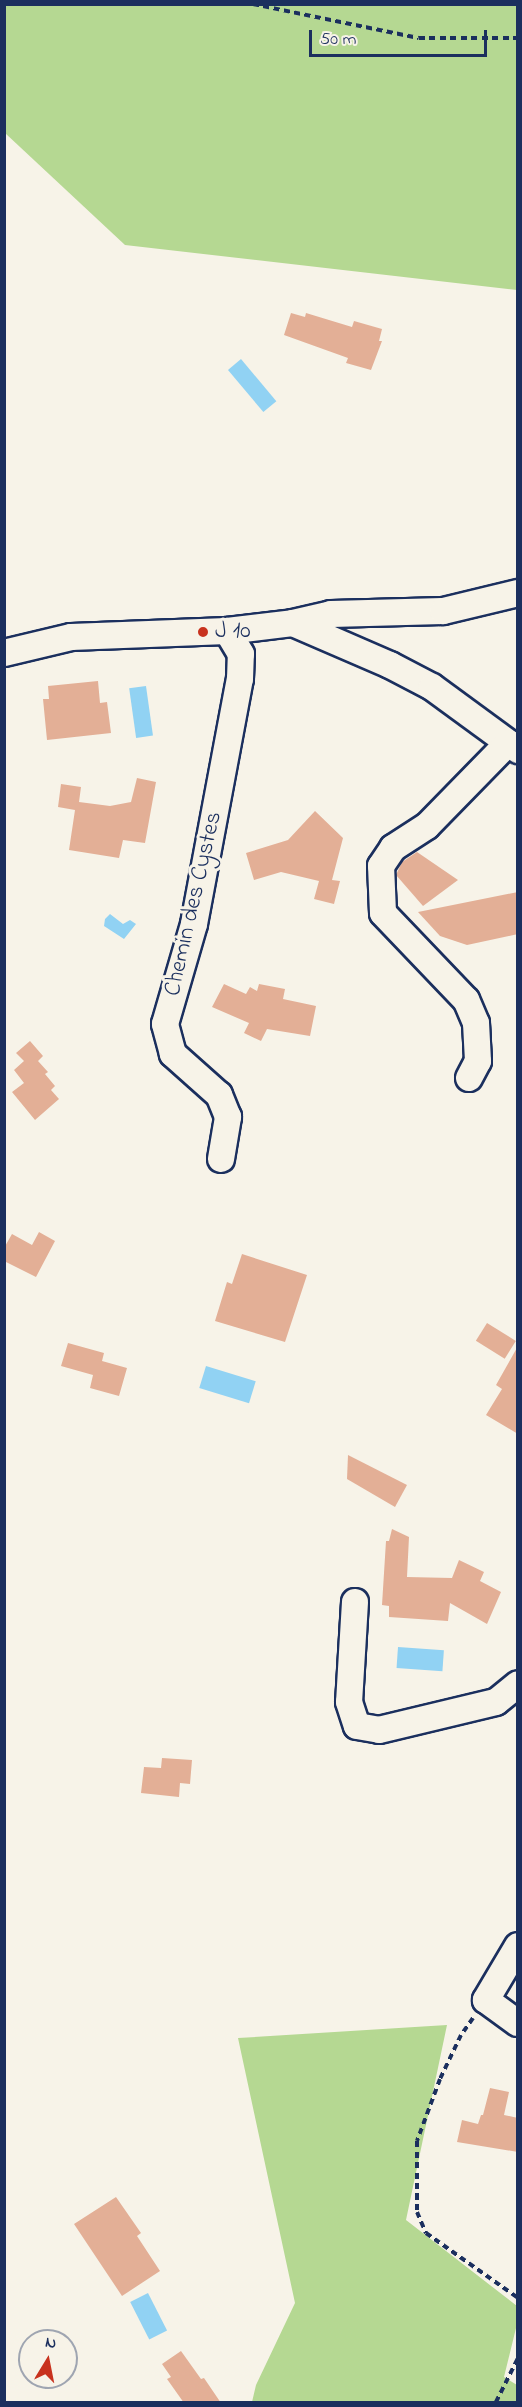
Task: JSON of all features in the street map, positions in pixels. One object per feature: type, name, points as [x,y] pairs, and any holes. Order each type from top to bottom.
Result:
[{"type":"street","points":[[4,653],[72,637],[227,631],[293,623],[331,614],[443,611],[518,593]]},
{"type":"street","points":[[293,623],[390,665],[432,687],[513,746],[427,826],[393,848],[381,866],[383,913],[466,1000],[476,1023],[478,1060],[469,1078]]},
{"type":"street","name":"Chemin des Cystes","points":[[221,1159],[228,1116],[219,1095],[173,1054],[165,1024],[194,924],[240,679],[241,654],[227,631]]},
{"type":"street","points":[[355,1602],[349,1702],[357,1726],[379,1730],[496,1702],[518,1684]]},
{"type":"street","points":[[518,1946],[486,2000],[518,2023]]},
{"type":"path","points":[[253,4],[419,38],[518,38]]},
{"type":"path","points":[[486,2000],[460,2035],[440,2079],[417,2141],[417,2212],[426,2233],[518,2298]]},
{"type":"path","points":[[496,2403],[518,2358]]},
{"type":"green space","points":[[5,4],[517,5],[517,290],[125,245],[5,133]]},
{"type":"green space","points":[[447,2025],[406,2220],[517,2306],[517,2324],[504,2377],[517,2385],[517,2402],[252,2402],[256,2385],[295,2303],[238,2038]]},
{"type":"water","points":[[241,359],[276,401],[263,412],[228,370]]},
{"type":"water","points":[[146,686],[153,736],[136,738],[129,688]]},
{"type":"water","points":[[110,914],[123,924],[130,920],[136,924],[124,939],[104,926],[105,919]]},
{"type":"water","points":[[206,1366],[256,1381],[249,1403],[199,1388]]},
{"type":"water","points":[[398,1647],[444,1650],[442,1671],[397,1668]]},
{"type":"water","points":[[148,2293],[167,2330],[149,2340],[130,2302]]},
{"type":"building","points":[[291,313],[305,317],[306,313],[352,327],[354,321],[382,329],[379,341],[382,341],[371,370],[346,363],[348,358],[284,335]]},
{"type":"building","points":[[98,681],[100,703],[107,702],[111,733],[47,740],[43,699],[49,699],[48,686]]},
{"type":"building","points":[[137,778],[156,782],[145,843],[123,840],[119,858],[69,850],[75,810],[58,807],[61,784],[81,787],[79,802],[110,806],[131,802]]},
{"type":"building","points":[[315,811],[343,838],[332,880],[340,881],[334,904],[314,899],[319,881],[281,872],[254,880],[246,853],[288,840]]},
{"type":"building","points":[[417,852],[458,880],[423,906],[396,875],[402,862]]},
{"type":"building","points":[[518,892],[518,934],[467,945],[440,936],[418,912]]},
{"type":"building","points":[[224,984],[246,994],[250,987],[257,991],[259,984],[285,989],[283,999],[316,1006],[310,1036],[267,1029],[261,1041],[244,1033],[249,1023],[212,1007]]},
{"type":"building","points":[[30,1041],[43,1056],[38,1061],[48,1072],[45,1074],[55,1086],[51,1090],[59,1099],[35,1120],[12,1092],[24,1083],[14,1070],[24,1061],[16,1053]]},
{"type":"building","points":[[39,1232],[55,1241],[36,1277],[4,1261],[4,1248],[12,1234],[32,1245]]},
{"type":"building","points":[[242,1254],[307,1275],[285,1342],[215,1321],[227,1282],[232,1284]]},
{"type":"building","points":[[487,1323],[516,1341],[505,1359],[476,1341]]},
{"type":"building","points":[[68,1343],[104,1353],[102,1361],[127,1368],[119,1396],[90,1388],[93,1375],[61,1366]]},
{"type":"building","points":[[518,1346],[518,1434],[486,1415],[502,1389],[496,1385]]},
{"type":"building","points":[[348,1455],[407,1485],[395,1507],[347,1479]]},
{"type":"building","points":[[392,1529],[409,1537],[407,1577],[452,1578],[459,1560],[484,1572],[480,1581],[501,1592],[487,1624],[450,1603],[448,1621],[389,1617],[389,1606],[382,1605],[386,1541],[389,1541]]},
{"type":"building","points":[[162,1758],[192,1760],[190,1784],[180,1783],[179,1797],[141,1793],[144,1767],[161,1768]]},
{"type":"building","points":[[490,2088],[509,2092],[504,2115],[518,2118],[518,2152],[457,2142],[462,2120],[478,2124],[483,2115]]},
{"type":"building","points":[[116,2197],[141,2233],[137,2236],[160,2271],[122,2296],[74,2224]]},
{"type":"building","points":[[181,2351],[221,2403],[184,2403],[167,2379],[171,2377],[162,2364]]},
{"type":"place","name":"J 10","points":[[203,632]]}]
